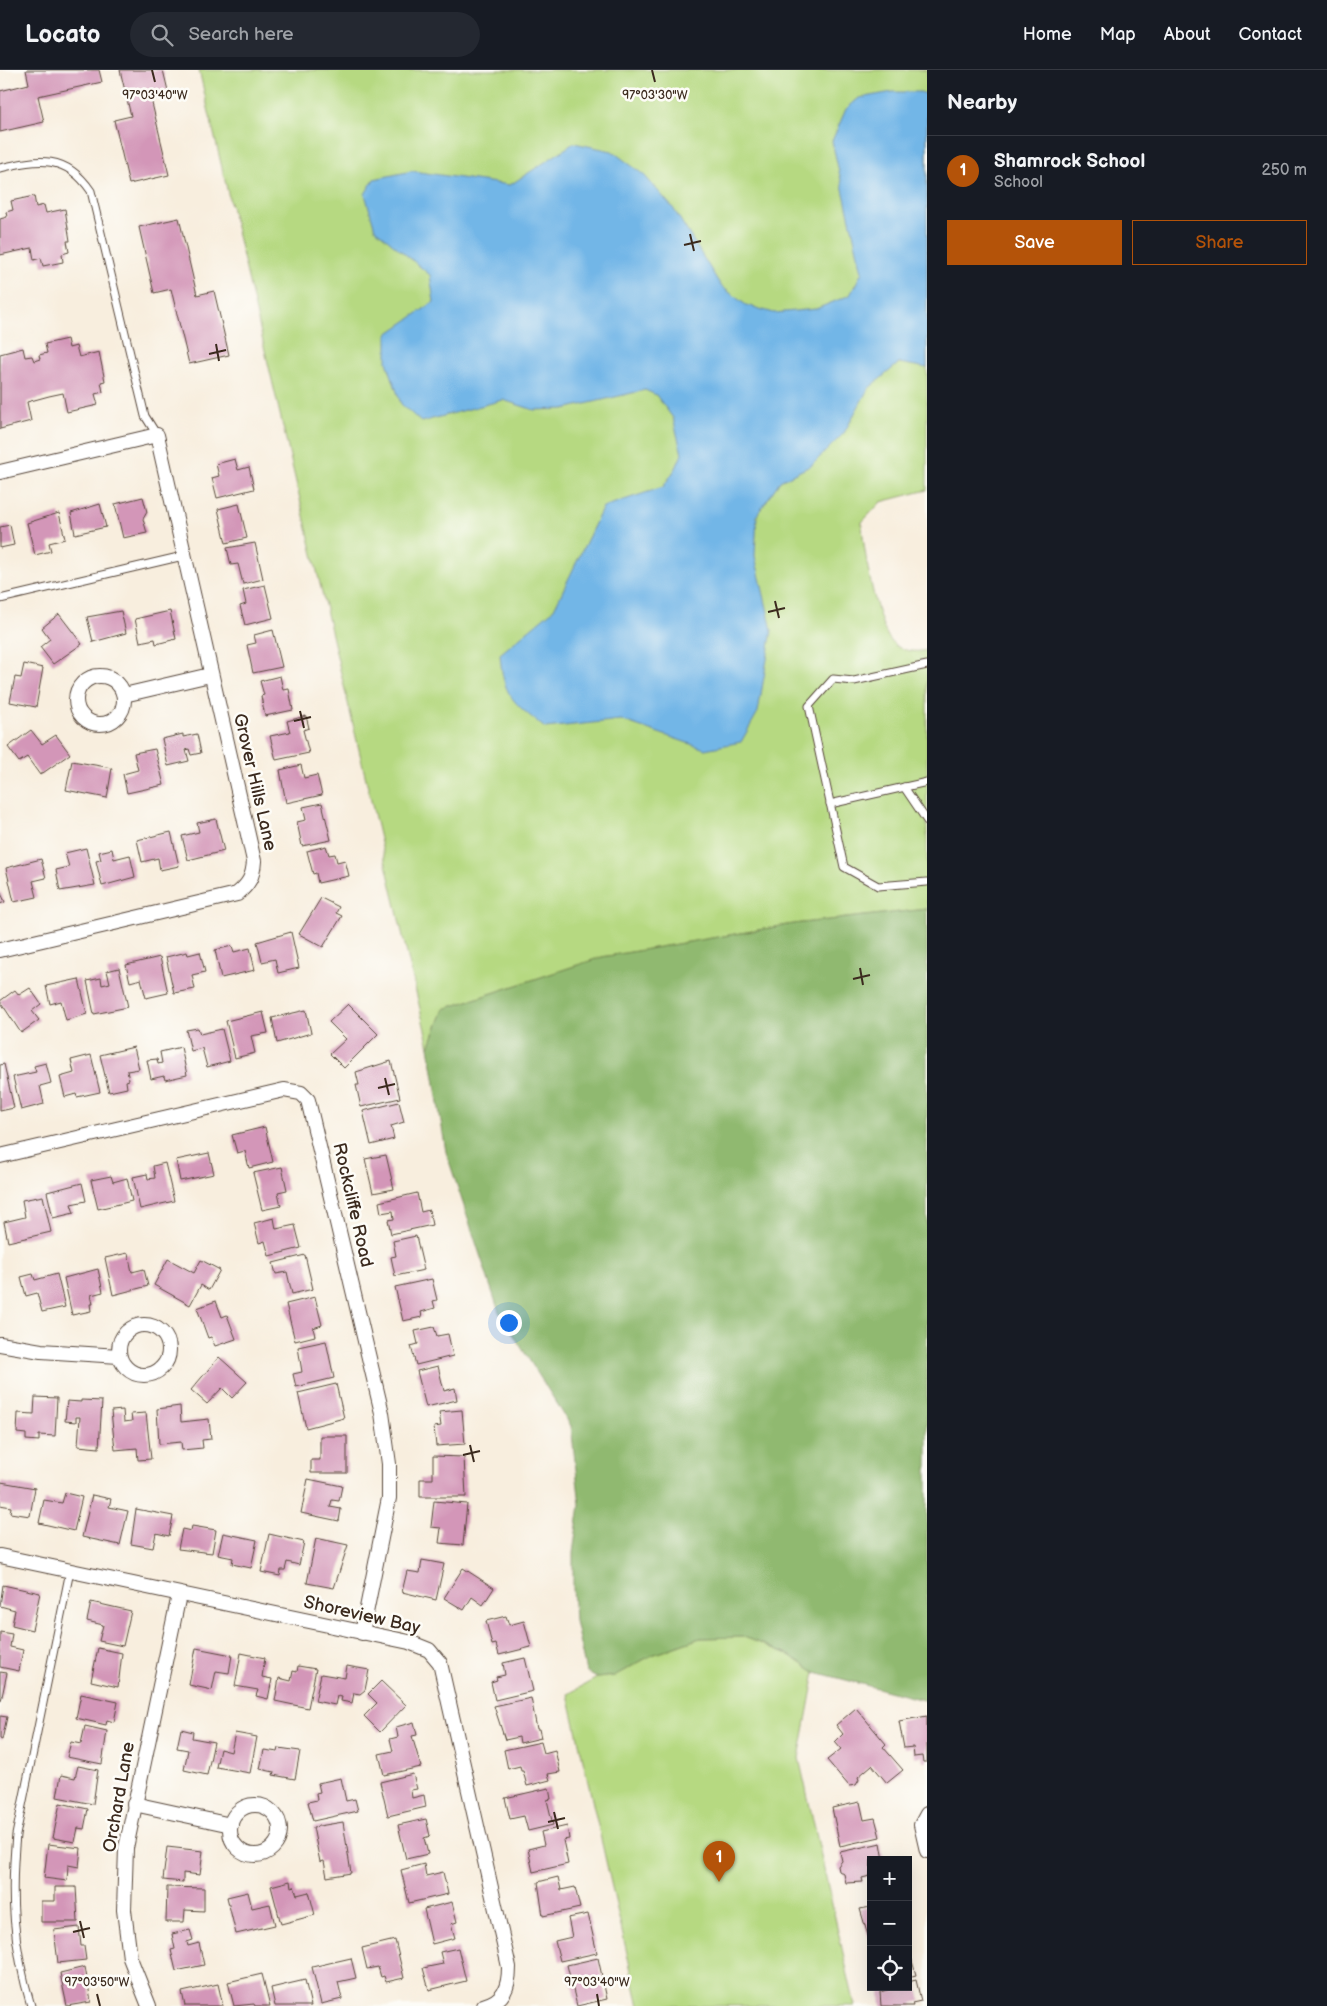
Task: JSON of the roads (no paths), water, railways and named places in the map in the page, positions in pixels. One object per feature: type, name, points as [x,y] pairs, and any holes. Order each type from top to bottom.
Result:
[{"type":"street","points":[[0,472],[157,435]]},
{"type":"street","name":"Grover Hills Lane","points":[[0,950],[237,894],[247,886],[254,875],[254,862],[157,435]]},
{"type":"street","points":[[124,694],[210,675]]},
{"type":"street","name":"Rockcliffe Road","points":[[0,1156],[284,1090],[301,1093],[308,1100],[382,1413],[389,1464],[389,1498],[362,1633]]},
{"type":"street","points":[[0,1344],[41,1351],[119,1356]]},
{"type":"street","name":"Shoreview Bay","points":[[0,1556],[409,1642],[429,1650],[440,1663],[509,1967],[509,1985],[501,1997],[483,2006]]},
{"type":"street","name":"Orchard Lane","points":[[149,2006],[130,1958],[124,1910],[126,1848],[179,1595]]},
{"type":"street","points":[[134,1804],[231,1825]]},
{"type":"street","points":[[927,1814],[921,1825],[927,1851]]},
{"type":"lane","points":[[0,168],[32,160],[50,161],[66,167],[81,177],[91,191],[146,416],[157,435]]},
{"type":"lane","points":[[0,599],[184,556]]},
{"type":"lane","points":[[927,665],[854,681],[832,679],[809,706],[844,867],[878,886],[927,882]]},
{"type":"lane","points":[[830,804],[927,782]]},
{"type":"lane","points":[[904,787],[927,820]]},
{"type":"lane","points":[[31,2006],[16,1943],[12,1903],[13,1864],[16,1835],[70,1571]]},
{"type":"water","points":[[892,92],[920,92],[927,94],[927,368],[899,363],[868,389],[844,433],[812,465],[780,481],[757,515],[755,556],[772,630],[758,712],[741,742],[705,749],[621,720],[545,728],[517,704],[507,689],[501,668],[500,654],[554,609],[603,507],[663,487],[676,468],[682,454],[673,418],[656,395],[645,390],[564,409],[534,410],[503,400],[421,422],[401,404],[387,362],[387,334],[434,302],[430,275],[375,229],[365,194],[374,179],[412,171],[510,185],[574,143],[612,151],[644,175],[673,208],[721,286],[746,305],[774,313],[816,309],[850,295],[862,272],[832,141],[846,109],[859,98]]},
{"type":"place","name":"Shamrock School","points":[[719,1882]]}]
